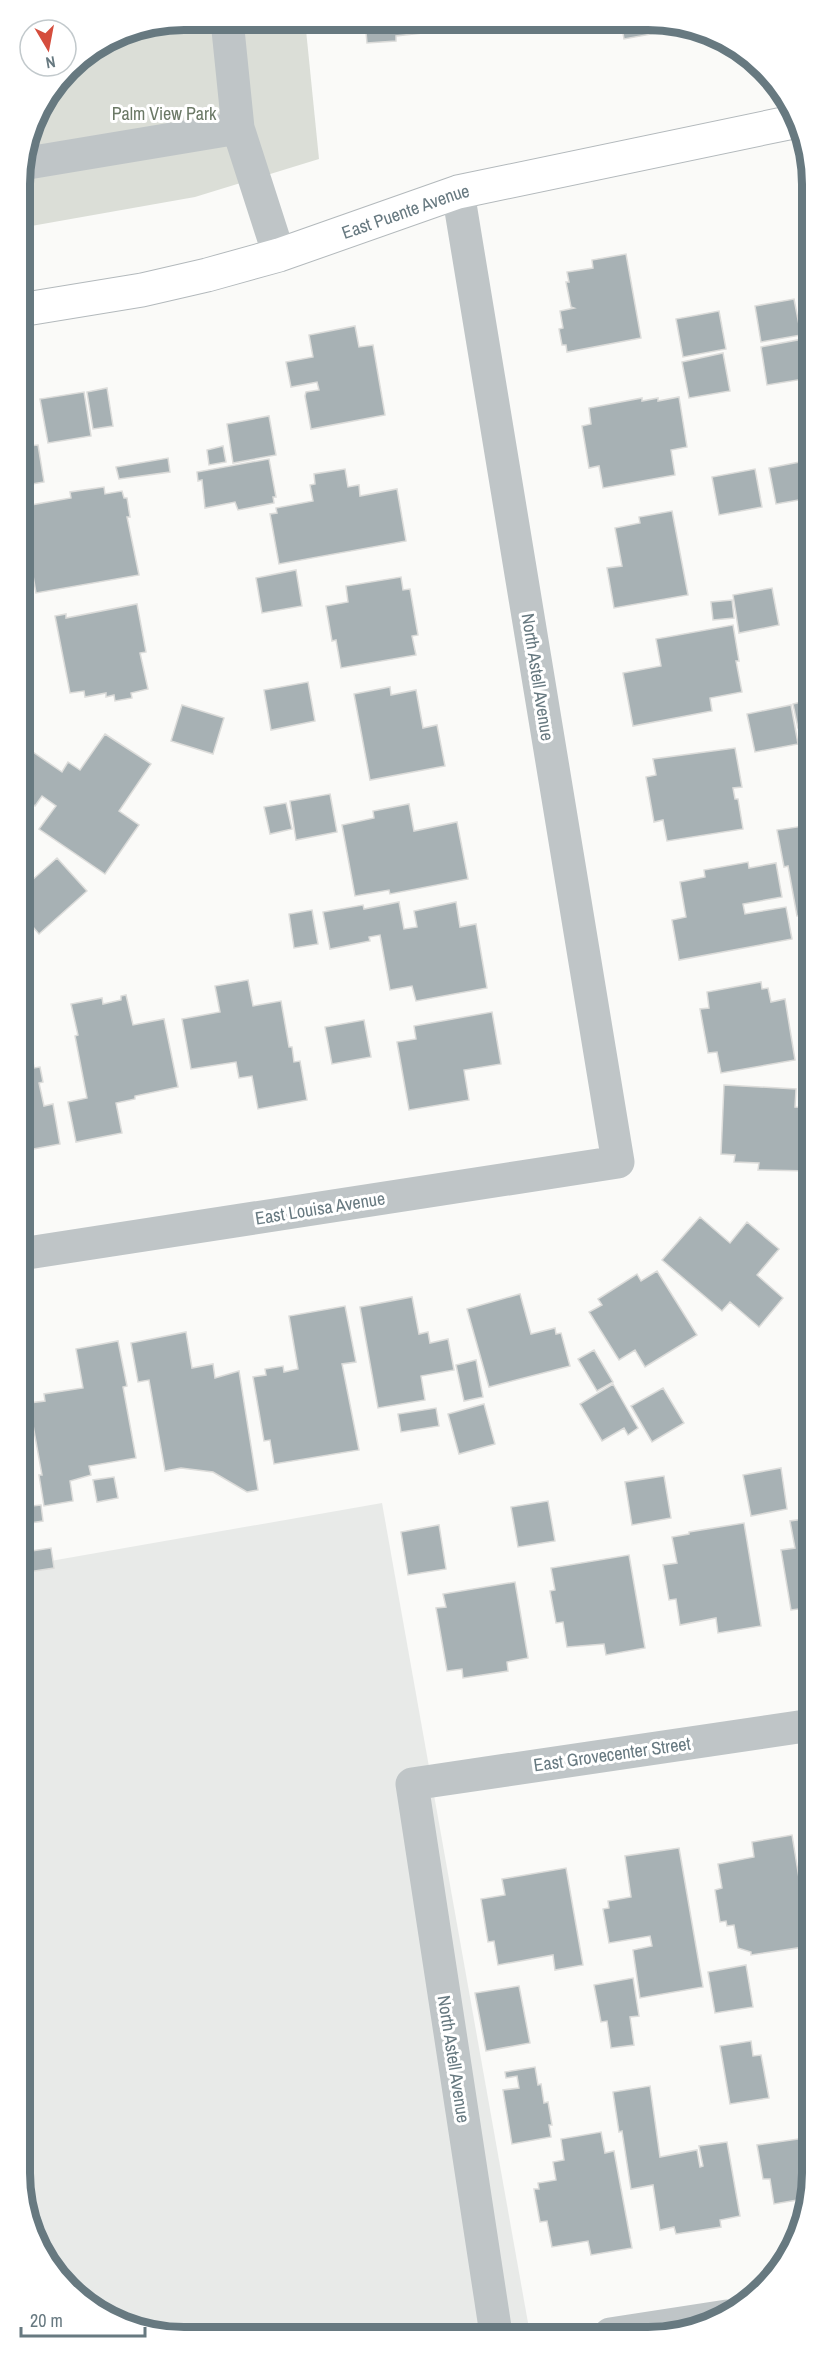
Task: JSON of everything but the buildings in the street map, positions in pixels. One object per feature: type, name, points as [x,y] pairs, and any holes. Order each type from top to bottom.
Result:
[{"type":"main road","name":"East Puente Avenue","points":[[30,308],[142,290],[279,255],[458,192],[789,123]]},
{"type":"street","points":[[228,30],[238,128],[279,255]]},
{"type":"street","points":[[32,162],[238,128]]},
{"type":"street","name":"North Astell Avenue","points":[[458,192],[618,1162]]},
{"type":"street","name":"East Louisa Avenue","points":[[30,1253],[618,1162]]},
{"type":"street","name":"East Grovecenter Street","points":[[412,1784],[802,1726]]},
{"type":"street","name":"North Astell Avenue","points":[[412,1784],[495,2327]]},
{"type":"street","points":[[659,2326],[682,2323]]},
{"type":"shaded area","points":[[382,1503],[529,2327],[164,2326],[135,2319],[107,2306],[75,2282],[62,2267],[38,2222],[30,2183],[30,1565]]},
{"type":"green space","name":"Palm View Park","points":[[174,30],[306,30],[319,159],[195,197],[30,226],[30,174],[33,154],[42,125],[51,107],[72,78],[78,78],[78,72],[83,68],[116,46],[144,35]]}]
